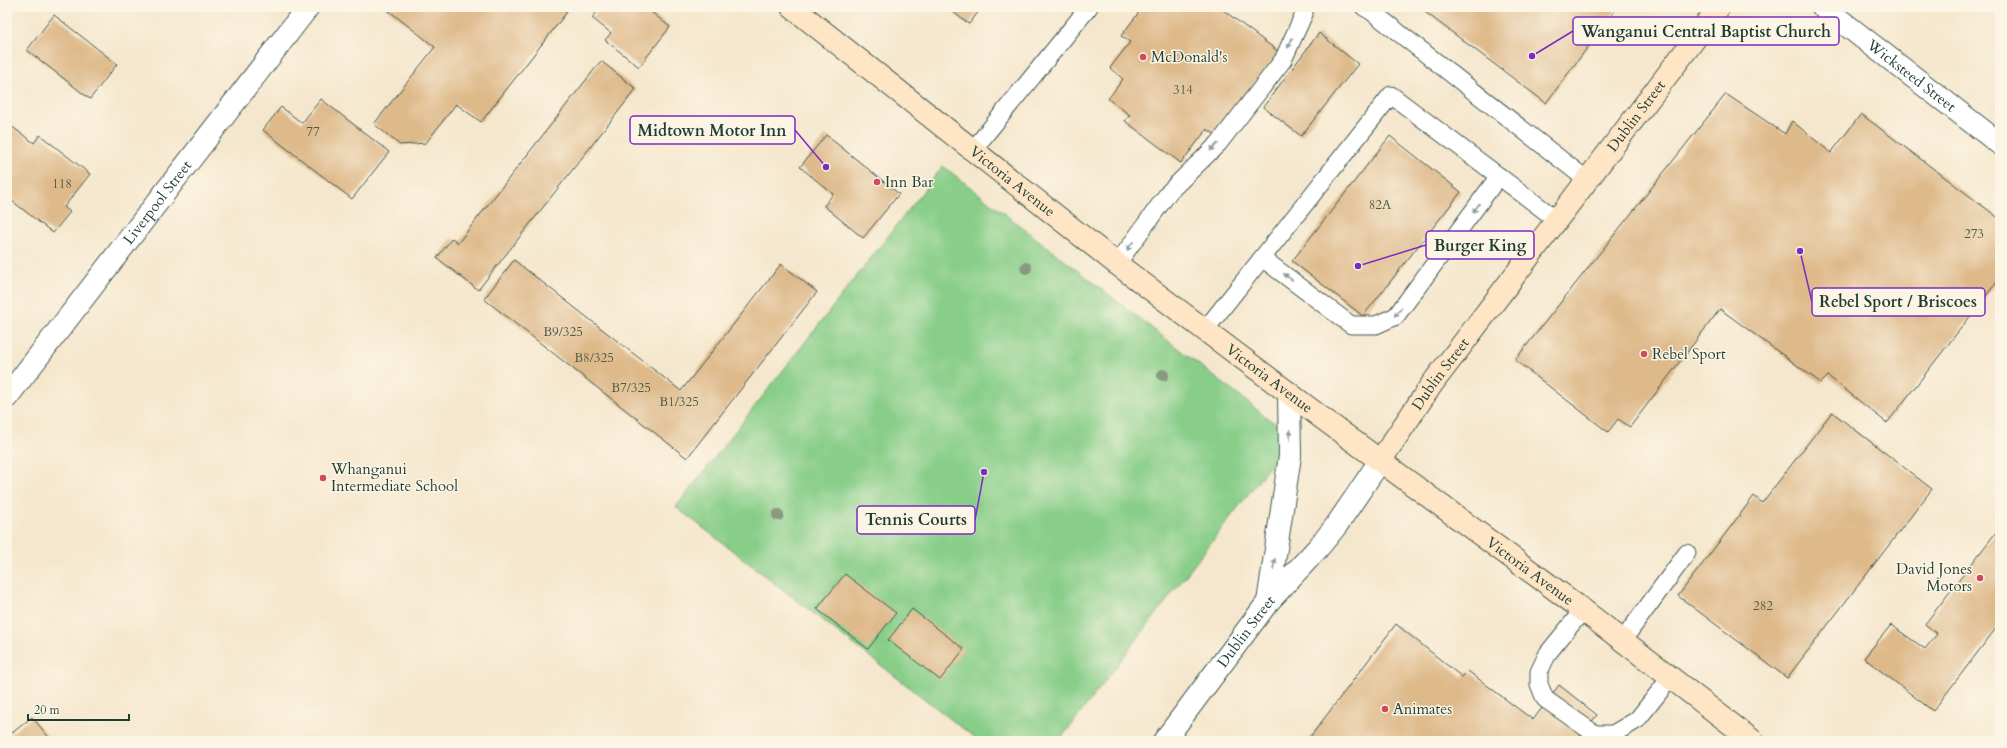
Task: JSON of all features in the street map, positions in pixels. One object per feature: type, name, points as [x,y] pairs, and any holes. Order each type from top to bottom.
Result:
[{"type":"main road","name":"Victoria Avenue","points":[[792,7],[1116,264],[1583,610],[1753,741]]},
{"type":"main road","name":"Dublin Street","points":[[1380,461],[1432,384],[1719,7]]},
{"type":"street","name":"Liverpool Street","points":[[7,397],[308,7]]},
{"type":"street","name":"Wicksteed Street","points":[[1823,7],[2000,144]]},
{"type":"street","points":[[1268,602],[1290,456],[1289,393]]},
{"type":"street","name":"Dublin Street","points":[[1165,741],[1268,602],[1336,526],[1380,461]]},
{"type":"lane","points":[[973,150],[1089,7]]},
{"type":"lane","points":[[1116,264],[1169,192],[1219,143],[1283,60],[1304,14],[1304,7]]},
{"type":"lane","points":[[1364,7],[1587,180]]},
{"type":"lane","points":[[1205,330],[1391,95],[1557,220]]},
{"type":"lane","points":[[1262,258],[1351,325],[1376,325],[1396,316],[1499,176]]},
{"type":"lane","points":[[1623,640],[1687,553]]},
{"type":"lane","points":[[1583,610],[1548,653],[1540,672],[1540,684],[1545,699],[1596,734],[1613,734],[1637,720],[1671,677]]},
{"type":"green space","points":[[943,166],[1292,437],[1059,741],[979,741],[676,507]]},
{"type":"building","points":[[384,7],[560,7],[567,12],[481,122],[456,104],[426,143],[400,145],[374,124],[435,47]]},
{"type":"building","points":[[601,7],[645,7],[670,27],[639,67],[605,40],[611,33],[592,18]]},
{"type":"building","points":[[946,7],[982,7],[969,24]]},
{"type":"building","points":[[1143,7],[1219,7],[1279,52],[1216,135],[1207,129],[1181,163],[1125,121],[1130,115],[1108,99],[1123,79],[1110,68],[1130,42],[1121,36]]},
{"type":"building","points":[[1422,7],[1618,7],[1546,103],[1421,9]]},
{"type":"building","points":[[54,15],[117,64],[90,99],[27,50]]},
{"type":"building","points":[[1319,33],[1358,64],[1301,136],[1263,107]]},
{"type":"building","points":[[601,61],[636,89],[478,290],[437,258],[452,238],[458,243]]},
{"type":"building","points":[[1726,94],[1785,134],[1792,121],[1831,153],[1861,114],[2000,219],[2000,278],[1887,423],[1828,376],[1821,383],[1720,309],[1630,427],[1618,419],[1608,432],[1515,360]]},
{"type":"building","points":[[321,99],[389,152],[352,199],[263,130],[281,107],[302,123]]},
{"type":"building","points":[[7,123],[34,143],[40,135],[90,174],[64,207],[70,212],[53,233],[7,197]]},
{"type":"building","points":[[826,135],[899,194],[863,238],[824,206],[833,194],[800,167]]},
{"type":"building","points":[[1390,136],[1461,192],[1363,316],[1292,261]]},
{"type":"building","points":[[514,260],[681,391],[781,264],[817,292],[687,458],[484,299]]},
{"type":"building","points":[[1832,412],[1932,489],[1787,678],[1678,596],[1754,496],[1762,503]]},
{"type":"building","name":"David Jones Motors","points":[[1997,531],[2000,533],[2000,623],[1933,711],[1864,658],[1891,625],[1925,649],[1937,634],[1925,624]]},
{"type":"building","points":[[845,574],[896,613],[868,649],[817,609]]},
{"type":"building","points":[[912,609],[964,649],[940,680],[888,640]]},
{"type":"building","points":[[1396,624],[1462,677],[1468,671],[1533,720],[1559,685],[1597,715],[1576,741],[1307,741]]},
{"type":"building","points":[[32,717],[52,741],[7,741],[7,737]]},
{"type":"place","name":"Wanganui Central Baptist Church","points":[[1532,56]]},
{"type":"place","name":"McDonald's","points":[[1143,57]]},
{"type":"place","name":"Midtown Motor Inn","points":[[826,167]]},
{"type":"place","name":"Inn Bar","points":[[877,182]]},
{"type":"place","name":"Rebel Sport / Briscoes","points":[[1800,251]]},
{"type":"place","name":"Burger King","points":[[1358,266]]},
{"type":"place","name":"Rebel Sport","points":[[1644,354]]},
{"type":"place","name":"Tennis Courts","points":[[984,472]]},
{"type":"place","name":"Whanganui Intermediate School","points":[[323,478]]},
{"type":"place","name":"David Jones Motors","points":[[1980,578]]},
{"type":"place","name":"Animates","points":[[1385,709]]}]
